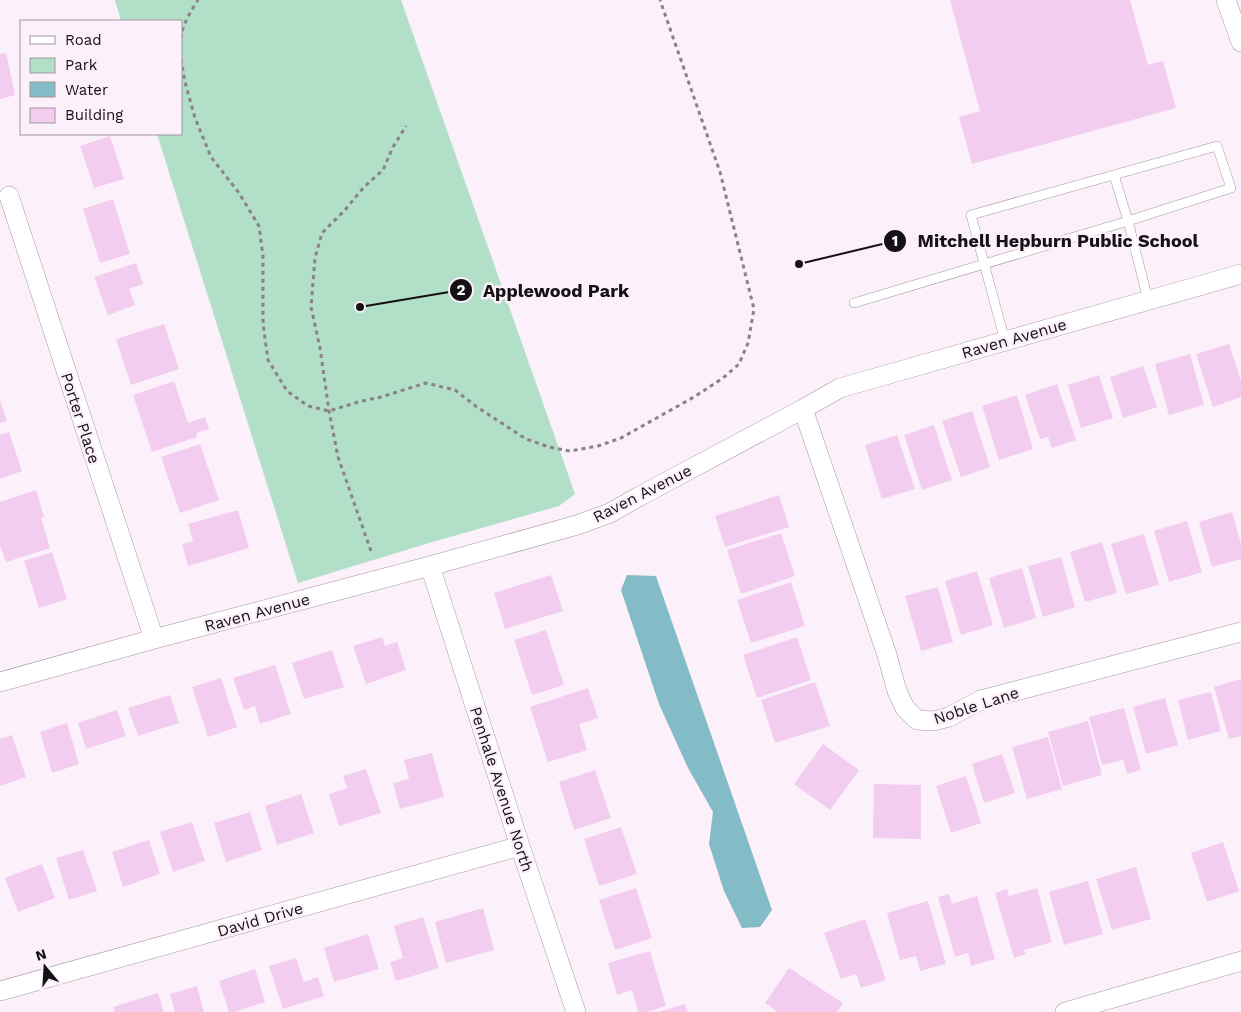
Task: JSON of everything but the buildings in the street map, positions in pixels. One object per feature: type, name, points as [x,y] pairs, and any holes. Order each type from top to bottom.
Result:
[{"type":"street","points":[[1226,0],[1241,42]]},
{"type":"street","name":"Porter Place","points":[[9,196],[154,640]]},
{"type":"street","name":"Raven Avenue","points":[[0,682],[577,525],[610,513],[840,388],[1241,274]]},
{"type":"street","name":"Noble Lane","points":[[803,409],[898,691],[905,708],[917,720],[933,721],[949,717],[981,700],[1241,632]]},
{"type":"street","name":"Penhale Avenue North","points":[[430,566],[520,846],[576,1012]]},
{"type":"street","name":"David Drive","points":[[0,991],[520,846]]},
{"type":"street","points":[[1065,1012],[1241,961]]},
{"type":"lane","points":[[854,303],[984,264],[1128,221],[1231,188],[1217,146],[971,215],[984,264],[1005,341]]},
{"type":"lane","points":[[1114,174],[1148,300]]},
{"type":"path","points":[[182,34],[198,0]]},
{"type":"path","points":[[182,64],[195,118],[211,157],[239,193],[259,226],[263,256],[263,324],[268,360],[287,391],[308,406],[329,411],[358,402],[381,398],[426,383],[455,390],[526,439],[549,447],[570,451],[598,446],[621,438],[694,397],[723,378],[739,364],[748,343],[754,310],[720,172],[660,0]]},
{"type":"path","points":[[371,551],[338,457],[329,411],[320,348],[311,306],[314,258],[322,234],[364,187],[383,170],[406,126]]},
{"type":"green space","points":[[115,0],[401,0],[575,494],[559,506],[298,583],[157,135],[182,135],[182,20],[121,20]]},
{"type":"water","points":[[627,575],[656,576],[772,910],[760,927],[742,928],[724,891],[709,844],[713,812],[688,768],[659,704],[621,590]]},
{"type":"place","name":"Mitchell Hepburn Public School","points":[[799,264]]},
{"type":"place","name":"Applewood Park","points":[[360,307]]}]
